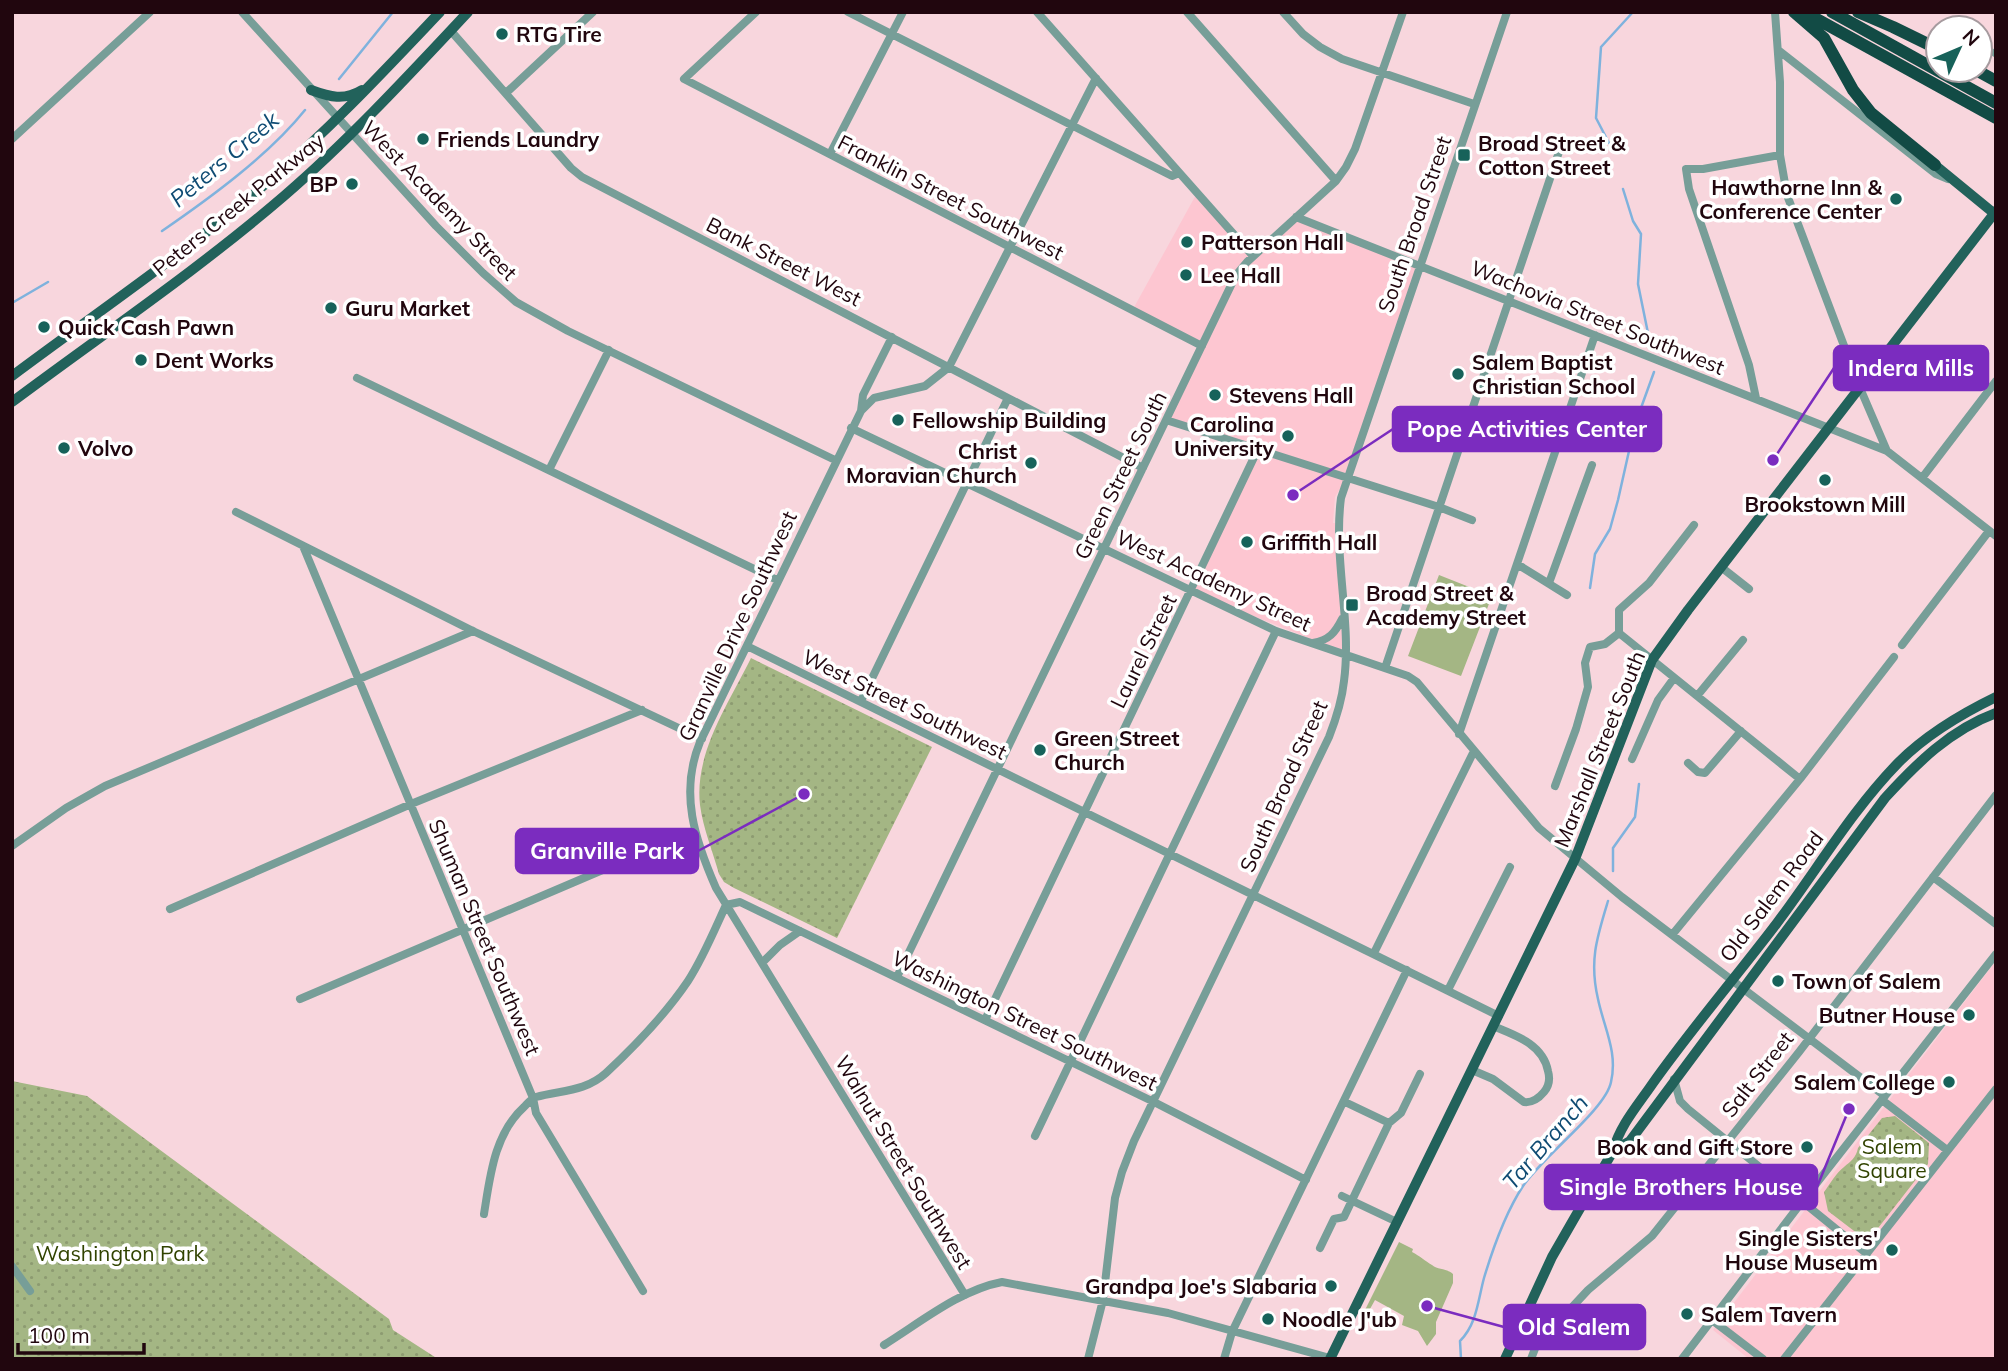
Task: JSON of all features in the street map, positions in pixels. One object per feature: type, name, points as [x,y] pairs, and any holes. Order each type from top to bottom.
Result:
[{"type":"highway","points":[[1794,12],[1824,38],[1864,106],[1885,127],[1935,165]]},
{"type":"highway","points":[[1804,12],[1996,118]]},
{"type":"highway","points":[[1832,12],[1996,103]]},
{"type":"highway","points":[[1858,12],[1924,42]]},
{"type":"main road","name":"Peters Creek Parkway","points":[[12,376],[174,257],[254,194],[337,119],[440,12]]},
{"type":"main road","name":"Peters Creek Parkway","points":[[12,402],[267,211],[351,134],[468,12]]},
{"type":"main road","points":[[311,90],[326,96],[345,97],[370,85]]},
{"type":"main road","points":[[1935,165],[1995,213]]},
{"type":"main road","name":"Marshall Street South","points":[[1330,1358],[1575,859],[1652,660],[1995,213]]},
{"type":"main road","points":[[174,257],[186,274]]},
{"type":"main road","points":[[65,337],[78,353]]},
{"type":"main road","name":"Old Salem Road","points":[[1505,1359],[1552,1257],[1613,1151],[1618,1133],[1665,1066],[1732,981],[1873,789],[1925,739],[1996,697]]},
{"type":"main road","name":"Old Salem Road","points":[[1613,1151],[1630,1141],[1885,798],[1916,765],[1961,729],[1996,713]]},
{"type":"street","points":[[12,139],[150,12]]},
{"type":"street","name":"West Academy Street","points":[[242,12],[436,226],[505,293],[545,319],[835,460]]},
{"type":"street","points":[[506,93],[593,12]]},
{"type":"street","name":"Franklin Street Southwest","points":[[756,12],[684,79],[1202,346]]},
{"type":"street","points":[[848,12],[1172,176],[1179,173]]},
{"type":"street","points":[[830,154],[903,12]]},
{"type":"street","points":[[1037,12],[1253,256]]},
{"type":"street","points":[[1187,12],[1336,181]]},
{"type":"street","points":[[1283,12],[1303,34],[1320,47],[1342,58],[1474,104]]},
{"type":"street","name":"Green Street South","points":[[897,977],[1236,275],[1253,256],[1336,181],[1351,159],[1403,12]]},
{"type":"street","name":"South Broad Street","points":[[1088,1359],[1103,1300],[1115,1198],[1122,1172],[1134,1141],[1329,737],[1340,703],[1346,653],[1338,523],[1347,477],[1507,12]]},
{"type":"street","points":[[1775,12],[1780,155],[1793,212],[1860,388],[1887,451],[1993,534],[1902,645]]},
{"type":"street","name":"Bank Street West","points":[[451,30],[571,168],[582,177],[1143,468]]},
{"type":"street","points":[[1778,50],[1936,174],[1950,179]]},
{"type":"street","name":"Granville Drive Southwest","points":[[726,905],[716,888],[694,831],[689,781],[693,758],[861,411],[874,398],[925,386],[949,367],[1096,78]]},
{"type":"street","points":[[1385,668],[1562,142]]},
{"type":"street","points":[[1756,398],[1749,365],[1689,189],[1686,169],[1703,169],[1780,155]]},
{"type":"street","name":"Wachovia Street Southwest","points":[[1297,217],[1887,451]]},
{"type":"street","points":[[1459,734],[1595,335]]},
{"type":"street","name":"Granville Drive Southwest","points":[[861,411],[863,395],[892,337]]},
{"type":"street","points":[[549,471],[608,350]]},
{"type":"street","points":[[357,378],[777,580]]},
{"type":"street","points":[[1922,478],[1996,382]]},
{"type":"street","points":[[861,701],[1008,398]]},
{"type":"street","points":[[1166,421],[1347,477],[1472,520]]},
{"type":"street","name":"West Academy Street","points":[[851,428],[1276,631],[1408,676],[1417,682],[1539,828],[1947,1150]]},
{"type":"street","name":"Laurel Street","points":[[985,1020],[1258,449]]},
{"type":"street","points":[[1549,583],[1592,465]]},
{"type":"street","points":[[236,512],[473,631],[702,738]]},
{"type":"street","points":[[1619,633],[1619,610],[1649,583],[1694,525]]},
{"type":"street","name":"Shuman Street Southwest","points":[[303,546],[464,929],[533,1098],[536,1113],[643,1291]]},
{"type":"street","points":[[1517,564],[1567,595]]},
{"type":"street","points":[[1721,567],[1749,589]]},
{"type":"street","points":[[1308,643],[1322,641],[1332,635],[1343,617]]},
{"type":"street","points":[[12,846],[66,808],[105,786],[473,631]]},
{"type":"street","points":[[1035,1136],[1276,631]]},
{"type":"street","points":[[1619,633],[1800,779]]},
{"type":"street","points":[[1555,786],[1586,697],[1588,687],[1585,663],[1590,647],[1605,643],[1619,633]]},
{"type":"street","points":[[1697,696],[1742,640]]},
{"type":"street","name":"West Street Southwest","points":[[747,646],[1168,855],[1448,990],[1530,1043],[1546,1062],[1548,1086],[1539,1097],[1530,1103],[1524,1102],[1493,1079],[1472,1070]]},
{"type":"street","points":[[1672,935],[1800,779],[1894,657]]},
{"type":"street","points":[[1632,759],[1658,700],[1674,678]]},
{"type":"street","points":[[170,909],[411,804],[642,710]]},
{"type":"street","points":[[1688,763],[1698,772],[1705,773],[1741,731]]},
{"type":"street","points":[[1374,953],[1474,751]]},
{"type":"street","name":"Salt Street","points":[[1531,1359],[1536,1346],[1588,1290],[1652,1236],[1799,1052],[1996,795]]},
{"type":"street","points":[[300,999],[694,831]]},
{"type":"street","points":[[1448,990],[1510,867]]},
{"type":"street","points":[[1933,877],[1996,925]]},
{"type":"street","name":"Washington Street Southwest","points":[[726,905],[740,902],[1154,1102],[1306,1180]]},
{"type":"street","points":[[484,1214],[492,1167],[505,1131],[515,1114],[533,1098],[577,1089],[605,1073],[651,1026],[688,981],[726,905]]},
{"type":"street","name":"Walnut Street Southwest","points":[[726,905],[965,1295],[984,1285],[1002,1282],[1168,1313],[1330,1358]]},
{"type":"street","points":[[762,961],[800,931]]},
{"type":"street","points":[[1682,1359],[1996,954]]},
{"type":"street","points":[[1224,1359],[1232,1332],[1407,970]]},
{"type":"street","points":[[1320,1248],[1334,1219],[1344,1217],[1389,1123],[1401,1113],[1420,1074]]},
{"type":"street","points":[[1674,1079],[1680,1101],[1726,1142],[1867,1254]]},
{"type":"street","points":[[1784,1359],[1996,1089]]},
{"type":"street","points":[[1345,1102],[1389,1123]]},
{"type":"street","points":[[1342,1196],[1397,1222]]},
{"type":"street","points":[[12,1266],[30,1291]]},
{"type":"street","points":[[884,1345],[965,1295]]},
{"type":"street","points":[[1712,1320],[1763,1359]]},
{"type":"shaded area","name":"Carolina University","points":[[1197,193],[1253,256],[1296,217],[1419,264],[1347,477],[1335,497],[1333,523],[1338,523],[1346,653],[1191,591],[1258,449],[1166,420],[1202,346],[1132,311]]},
{"type":"shaded area","name":"Salem College","points":[[1996,961],[1996,1359],[1749,1359],[1713,1330]]},
{"type":"green space","points":[[1439,575],[1492,596],[1461,676],[1408,656]]},
{"type":"green space","points":[[751,658],[932,747],[837,938],[724,882],[708,840],[700,805],[702,766],[715,729]]},
{"type":"green space","name":"Washington Park","points":[[12,1081],[87,1096],[389,1319],[393,1330],[438,1359],[12,1359]]},
{"type":"green space","name":"Salem Square","points":[[1895,1116],[1929,1143],[1928,1164],[1875,1232],[1858,1234],[1828,1211],[1824,1192],[1838,1172],[1853,1159],[1858,1148],[1882,1118]]},
{"type":"green space","points":[[1399,1242],[1413,1249],[1412,1252],[1434,1267],[1453,1274],[1453,1283],[1436,1322],[1436,1334],[1427,1346],[1418,1331],[1402,1325],[1404,1316],[1375,1300],[1361,1325],[1358,1324]]},
{"type":"waterway","name":"Peters Creek","points":[[339,79],[393,12]]},
{"type":"waterway","name":"Tar Branch","points":[[1609,143],[1596,118],[1601,47],[1633,12]]},
{"type":"waterway","name":"Peters Creek","points":[[162,231],[257,159],[305,110]]},
{"type":"waterway","name":"Tar Branch","points":[[1623,189],[1633,221],[1641,234],[1638,284],[1650,343]]},
{"type":"waterway","name":"Peters Creek","points":[[12,303],[48,282]]},
{"type":"waterway","name":"Tar Branch","points":[[1590,588],[1595,554],[1610,529],[1618,500],[1629,451],[1629,433],[1654,372]]},
{"type":"waterway","name":"Tar Branch","points":[[1613,871],[1613,848],[1635,817],[1639,784]]},
{"type":"waterway","name":"Tar Branch","points":[[1461,1359],[1460,1341],[1470,1327],[1492,1255],[1517,1196],[1532,1174],[1598,1106],[1611,1082],[1612,1050],[1594,973],[1598,938],[1608,901]]},
{"type":"place","name":"RTG Tire","points":[[502,34]]},
{"type":"place","name":"Friends Laundry","points":[[423,139]]},
{"type":"place","name":"Broad Street & Cotton Street","points":[[1464,155]]},
{"type":"place","name":"BP","points":[[352,184]]},
{"type":"place","name":"Hawthorne Inn & Conference Center","points":[[1896,199]]},
{"type":"place","name":"Patterson Hall","points":[[1187,242]]},
{"type":"place","name":"Lee Hall","points":[[1186,275]]},
{"type":"place","name":"Guru Market","points":[[331,308]]},
{"type":"place","name":"Quick Cash Pawn","points":[[44,327]]},
{"type":"place","name":"Dent Works","points":[[141,360]]},
{"type":"place","name":"Salem Baptist Christian School","points":[[1458,374]]},
{"type":"place","name":"Stevens Hall","points":[[1215,395]]},
{"type":"place","name":"Fellowship Building","points":[[898,420]]},
{"type":"place","name":"Carolina University","points":[[1288,436]]},
{"type":"place","name":"Volvo","points":[[64,448]]},
{"type":"place","name":"Indera Mills","points":[[1773,460]]},
{"type":"place","name":"Christ Moravian Church","points":[[1031,463]]},
{"type":"place","name":"Brookstown Mill","points":[[1825,480]]},
{"type":"place","name":"Pope Activities Center","points":[[1293,495]]},
{"type":"place","name":"Griffith Hall","points":[[1247,542]]},
{"type":"place","name":"Broad Street & Academy Street","points":[[1352,605]]},
{"type":"place","name":"Green Street Church","points":[[1040,750]]},
{"type":"place","name":"Granville Park","points":[[804,794]]},
{"type":"place","name":"Town of Salem","points":[[1778,981]]},
{"type":"place","name":"Butner House","points":[[1969,1015]]},
{"type":"place","name":"Salem College","points":[[1949,1082]]},
{"type":"place","name":"Single Brothers House","points":[[1849,1109]]},
{"type":"place","name":"Book and Gift Store","points":[[1807,1147]]},
{"type":"place","name":"Single Sisters' House Museum","points":[[1892,1250]]},
{"type":"place","name":"Grandpa Joe's Slabaria","points":[[1331,1286]]},
{"type":"place","name":"Old Salem","points":[[1427,1306]]},
{"type":"place","name":"Salem Tavern","points":[[1687,1314]]},
{"type":"place","name":"Noodle J'ub","points":[[1268,1319]]}]
